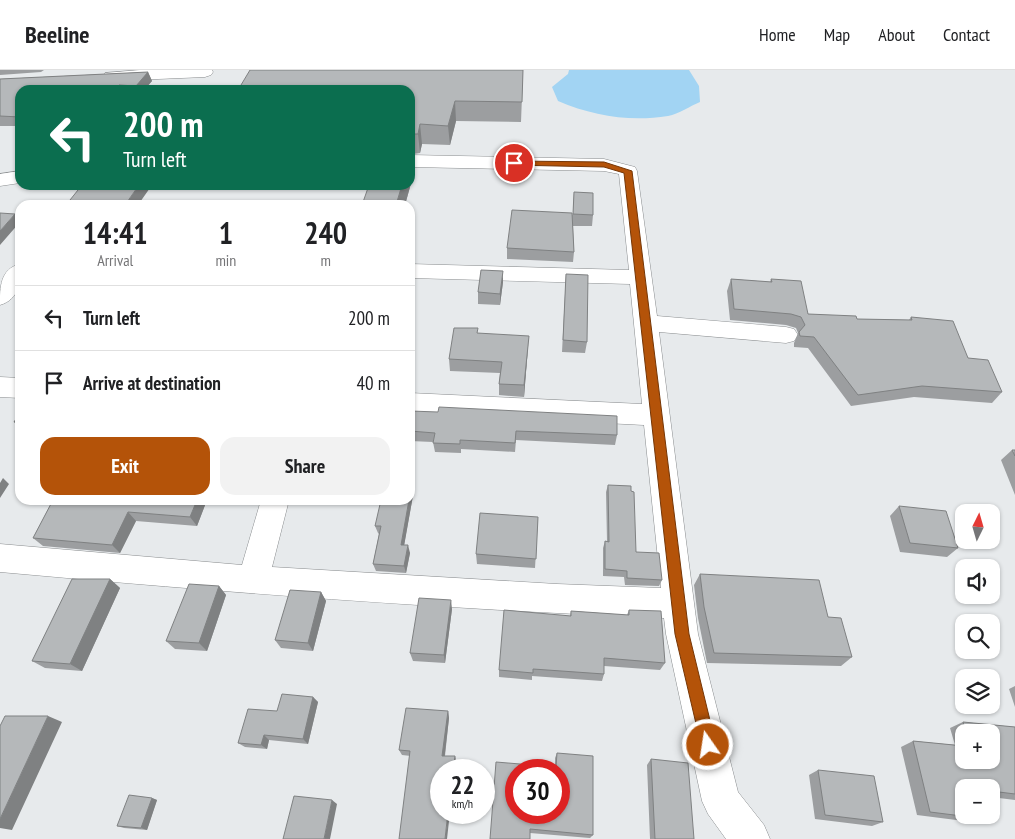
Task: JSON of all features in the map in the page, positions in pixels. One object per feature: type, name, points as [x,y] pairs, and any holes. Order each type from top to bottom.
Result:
[{"type":"street","points":[[95,77],[206,71]]},
{"type":"street","points":[[190,85],[206,71]]},
{"type":"street","points":[[415,161],[604,165],[628,171],[682,634],[721,801],[750,839]]},
{"type":"street","points":[[0,180],[15,178]]},
{"type":"street","points":[[415,271],[641,277]]},
{"type":"street","points":[[0,297],[15,277]]},
{"type":"street","points":[[645,323],[786,335]]},
{"type":"street","points":[[0,387],[15,388]]},
{"type":"street","points":[[415,404],[656,415]]},
{"type":"street","points":[[253,580],[274,505]]},
{"type":"street","points":[[0,558],[253,580],[557,599],[678,604]]},
{"type":"water","points":[[569,70],[689,70],[699,86],[700,102],[672,115],[654,118],[626,118],[585,111],[558,101],[552,87],[568,74]]},
{"type":"building","points":[[250,70],[523,70],[522,102],[455,101],[448,126],[420,124],[418,134],[415,134],[415,85],[241,85]]},
{"type":"building","points":[[148,72],[137,85],[15,85],[15,117],[0,116],[0,79]]},
{"type":"building","points":[[78,190],[136,190],[128,200],[70,200]]},
{"type":"building","points":[[367,190],[400,190],[398,200],[364,200]]},
{"type":"building","points":[[574,192],[593,193],[593,215],[573,214]]},
{"type":"building","points":[[512,210],[572,213],[574,252],[507,248]]},
{"type":"building","points":[[0,213],[15,214],[0,231]]},
{"type":"building","points":[[481,270],[503,271],[500,294],[478,292]]},
{"type":"building","points":[[566,274],[588,275],[587,342],[563,340]]},
{"type":"building","points":[[731,279],[772,282],[771,279],[801,281],[808,314],[856,316],[857,319],[912,320],[911,317],[953,321],[968,358],[988,360],[1002,392],[922,386],[858,395],[814,337],[800,336],[799,332],[805,325],[801,317],[791,314],[734,309]]},
{"type":"building","points":[[454,328],[478,328],[477,333],[529,336],[524,385],[499,384],[502,362],[449,359]]},
{"type":"building","points":[[439,407],[617,416],[617,435],[516,431],[515,443],[460,440],[460,444],[433,443],[435,433],[415,431],[415,411],[438,412]]},
{"type":"building","points":[[608,485],[631,486],[631,491],[634,492],[636,552],[659,553],[662,580],[627,578],[627,571],[605,569],[605,541],[609,542]]},
{"type":"building","points":[[50,505],[195,505],[190,517],[128,512],[112,545],[33,538]]},
{"type":"building","points":[[380,505],[408,505],[401,545],[408,545],[404,566],[373,564],[381,526],[375,526]]},
{"type":"building","points":[[899,506],[946,511],[955,539],[955,548],[910,543]]},
{"type":"building","points":[[480,513],[538,517],[536,559],[476,554]]},
{"type":"building","points":[[700,574],[819,580],[828,617],[841,618],[852,657],[714,653],[704,607]]},
{"type":"building","points":[[72,579],[110,579],[70,664],[32,661]]},
{"type":"building","points":[[189,584],[219,586],[199,643],[166,641]]},
{"type":"building","points":[[290,590],[321,592],[308,643],[275,640]]},
{"type":"building","points":[[419,598],[451,600],[444,655],[410,653]]},
{"type":"building","points":[[504,610],[571,616],[571,611],[629,615],[629,610],[661,611],[665,663],[604,658],[604,674],[533,669],[533,673],[499,670]]},
{"type":"building","points":[[282,694],[313,697],[303,739],[264,735],[261,745],[238,743],[248,709],[277,711]]},
{"type":"building","points":[[406,708],[448,711],[442,756],[455,756],[455,759],[430,759],[430,824],[447,824],[445,839],[399,839],[410,751],[399,750]]},
{"type":"building","points":[[5,716],[48,716],[0,819],[0,726]]},
{"type":"building","points":[[963,722],[984,724],[964,724]]},
{"type":"building","points":[[1000,726],[1015,727],[1015,794],[1000,792],[1000,779],[955,779],[955,815],[930,812],[913,741],[955,745],[955,769],[1000,769]]},
{"type":"building","points":[[557,753],[593,756],[593,835],[530,829],[530,839],[490,839],[491,824],[495,824],[496,762],[505,763],[505,824],[570,824],[570,759],[557,759]]},
{"type":"building","points":[[651,759],[688,763],[694,839],[655,839]]},
{"type":"building","points":[[818,770],[874,776],[883,822],[825,815]]},
{"type":"building","points":[[129,795],[152,798],[141,828],[117,826]]},
{"type":"building","points":[[294,796],[332,800],[324,839],[283,839]]},
{"type":"route","points":[[514,163],[604,165],[628,171],[682,634],[708,745]]}]
